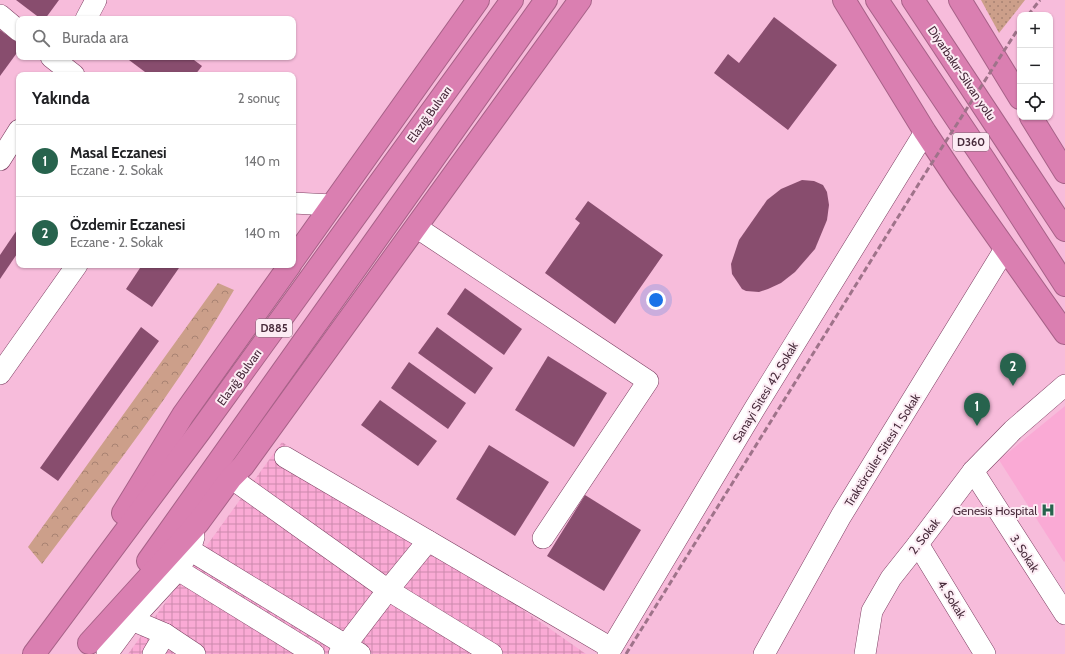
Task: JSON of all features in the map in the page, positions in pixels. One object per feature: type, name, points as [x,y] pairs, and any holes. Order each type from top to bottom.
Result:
[{"type":"highway","points":[[296,255],[478,0]]},
{"type":"highway","name":"Elazığ Bulvarı","points":[[34,654],[200,431],[512,0]]},
{"type":"highway","name":"D885","points":[[92,650],[546,0]]},
{"type":"highway","points":[[92,650],[198,523],[231,478],[243,466],[580,0]]},
{"type":"highway","points":[[844,0],[925,132],[959,183],[1065,333]]},
{"type":"highway","name":"D360","points":[[876,0],[1065,285]]},
{"type":"highway","name":"Diyarbakır-Silvan yolu","points":[[913,0],[1065,230]]},
{"type":"highway","points":[[960,0],[1017,93]]},
{"type":"highway","points":[[1034,120],[1065,172]]},
{"type":"highway","points":[[54,627],[183,415],[287,268]]},
{"type":"street","points":[[88,16],[96,0]]},
{"type":"street","points":[[0,15],[16,28]]},
{"type":"street","name":"Sanayi Sitesi 42. Sokak","points":[[609,651],[759,401],[925,132]]},
{"type":"street","points":[[0,160],[16,135]]},
{"type":"street","points":[[296,203],[332,205]]},
{"type":"street","points":[[416,227],[648,381],[543,538]]},
{"type":"street","name":"Traktörcüler Sitesi 1. Sokak","points":[[764,654],[841,516],[1005,249]]},
{"type":"street","points":[[0,374],[75,268]]},
{"type":"street","name":"2. Sokak","points":[[865,654],[872,611],[891,578],[973,471],[1013,430],[1065,385]]},
{"type":"street","points":[[285,457],[428,541],[609,651]]},
{"type":"street","name":"3. Sokak","points":[[973,471],[1065,614]]},
{"type":"street","points":[[231,478],[388,590],[492,654]]},
{"type":"street","points":[[92,650],[132,620],[178,570],[190,550],[198,523]]},
{"type":"street","points":[[190,550],[348,651],[388,590],[428,541]]},
{"type":"street","name":"4. Sokak","points":[[918,544],[985,654]]},
{"type":"street","points":[[178,570],[314,654]]},
{"type":"street","points":[[132,620],[165,634],[195,654]]},
{"type":"street","points":[[153,654],[165,634]]},
{"type":"shaded area","name":"Genesis Hospital","points":[[1065,406],[1065,561],[1064,562],[999,460]]},
{"type":"shaded area","points":[[282,442],[586,654],[128,654]]},
{"type":"green space","points":[[981,0],[1025,0],[999,33]]},
{"type":"green space","points":[[218,283],[234,290],[212,326],[190,361],[142,430],[42,564],[28,547]]},
{"type":"building","points":[[16,0],[59,0],[47,16],[37,16]]},
{"type":"building","points":[[774,17],[837,65],[788,130],[714,73],[728,54],[739,63]]},
{"type":"building","points":[[0,30],[16,42],[16,54],[0,76]]},
{"type":"building","points":[[129,60],[194,60],[202,66],[197,72],[145,72]]},
{"type":"building","points":[[802,180],[814,181],[823,185],[827,192],[829,205],[827,220],[815,249],[795,272],[781,283],[759,292],[746,291],[742,289],[732,274],[731,264],[739,240],[767,200],[781,189]]},
{"type":"building","points":[[588,201],[663,255],[615,324],[545,273],[580,223],[575,219]]},
{"type":"building","points":[[16,231],[16,255],[0,279],[0,255]]},
{"type":"building","points":[[140,268],[179,268],[152,307],[126,289]]},
{"type":"building","points":[[465,288],[522,329],[504,355],[447,314]]},
{"type":"building","points":[[141,327],[159,341],[58,481],[40,468]]},
{"type":"building","points":[[437,327],[493,368],[475,394],[418,353]]},
{"type":"building","points":[[548,356],[607,393],[574,447],[515,410]]},
{"type":"building","points":[[409,362],[466,403],[448,429],[391,388]]},
{"type":"building","points":[[380,400],[437,441],[418,466],[361,425]]},
{"type":"building","points":[[489,445],[549,482],[515,536],[456,499]]},
{"type":"building","points":[[585,495],[641,530],[604,591],[547,556]]},
{"type":"railway","points":[[1030,12],[1040,0]]},
{"type":"railway","points":[[626,654],[928,169],[1017,31]]},
{"type":"place","name":"Özdemir Eczanesi","points":[[1013,386]]},
{"type":"place","name":"Masal Eczanesi","points":[[977,426]]},
{"type":"place","name":"Genesis Hospital","points":[[1048,510]]}]
